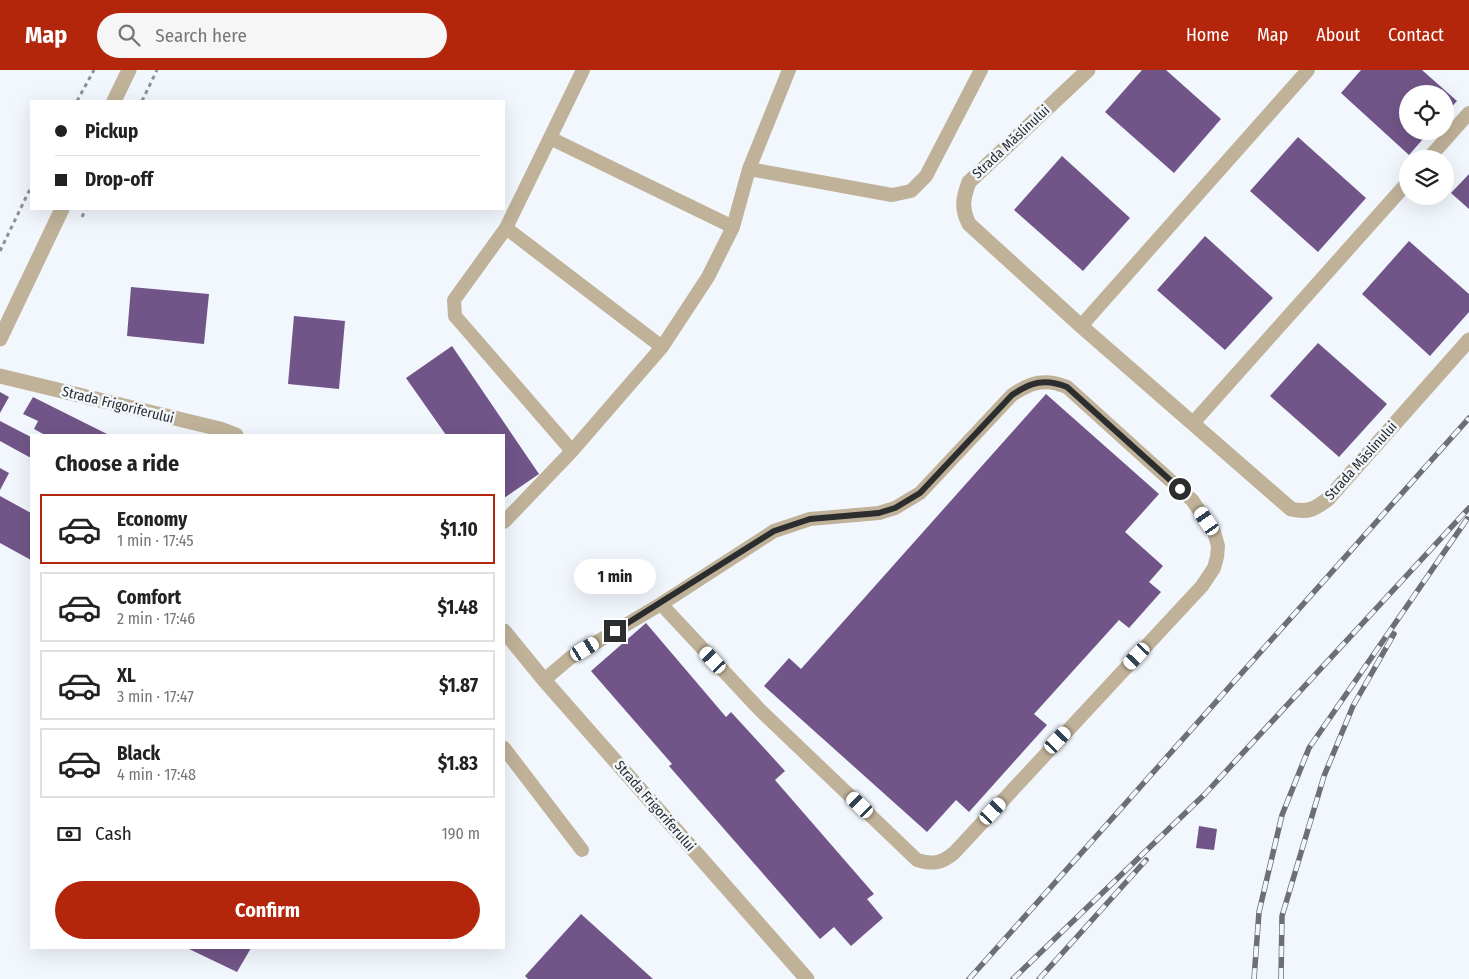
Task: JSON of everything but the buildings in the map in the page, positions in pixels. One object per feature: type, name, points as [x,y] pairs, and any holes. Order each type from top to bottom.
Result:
[{"type":"street","points":[[114,100],[129,70]]},
{"type":"street","name":"Strada Măslinului","points":[[1088,70],[969,182],[963,198],[963,212],[969,224],[1291,509],[1304,512],[1316,509],[1328,499],[1469,340]]},
{"type":"street","points":[[0,339],[62,210]]},
{"type":"street","name":"Strada Frigoriferului","points":[[0,376],[220,429],[233,434]]},
{"type":"street","name":"Strada Frigoriferului","points":[[505,632],[544,680],[807,979]]},
{"type":"lane","points":[[572,451],[455,316],[454,300],[506,228],[583,70]]},
{"type":"lane","points":[[505,521],[572,451],[662,348],[708,278],[733,227],[748,169],[790,70]]},
{"type":"lane","points":[[748,169],[892,195],[911,191],[926,176],[982,73],[981,70]]},
{"type":"lane","points":[[1082,326],[1308,70]]},
{"type":"lane","points":[[1436,150],[1469,113]]},
{"type":"lane","points":[[550,138],[733,227]]},
{"type":"lane","points":[[1193,423],[1399,192]]},
{"type":"lane","points":[[506,228],[662,348]]},
{"type":"lane","points":[[544,680],[570,658],[661,604],[774,531],[810,519],[879,513],[895,508],[920,493],[1012,395],[1025,386],[1040,381],[1054,382],[1067,387],[1192,500],[1214,532],[1218,546],[1214,568],[1202,586],[954,853],[938,863],[929,864],[917,860],[760,710],[661,604]]},
{"type":"lane","points":[[505,749],[582,850]]},
{"type":"path","points":[[78,100],[94,70]]},
{"type":"path","points":[[142,100],[157,70]]},
{"type":"path","points":[[0,251],[30,189]]},
{"type":"railway","points":[[969,979],[1469,418]]},
{"type":"railway","points":[[1013,979],[1205,794],[1469,508]]},
{"type":"railway","points":[[1254,979],[1259,912],[1282,815],[1309,748],[1467,519]]},
{"type":"railway","points":[[1281,979],[1282,916],[1324,776],[1353,706],[1394,634]]},
{"type":"railway","points":[[1039,979],[1146,860]]},
{"type":"route","points":[[615,631],[661,604],[774,531],[810,519],[879,513],[895,508],[920,493],[1012,395],[1025,386],[1040,381],[1054,382],[1067,387],[1180,489]]}]
